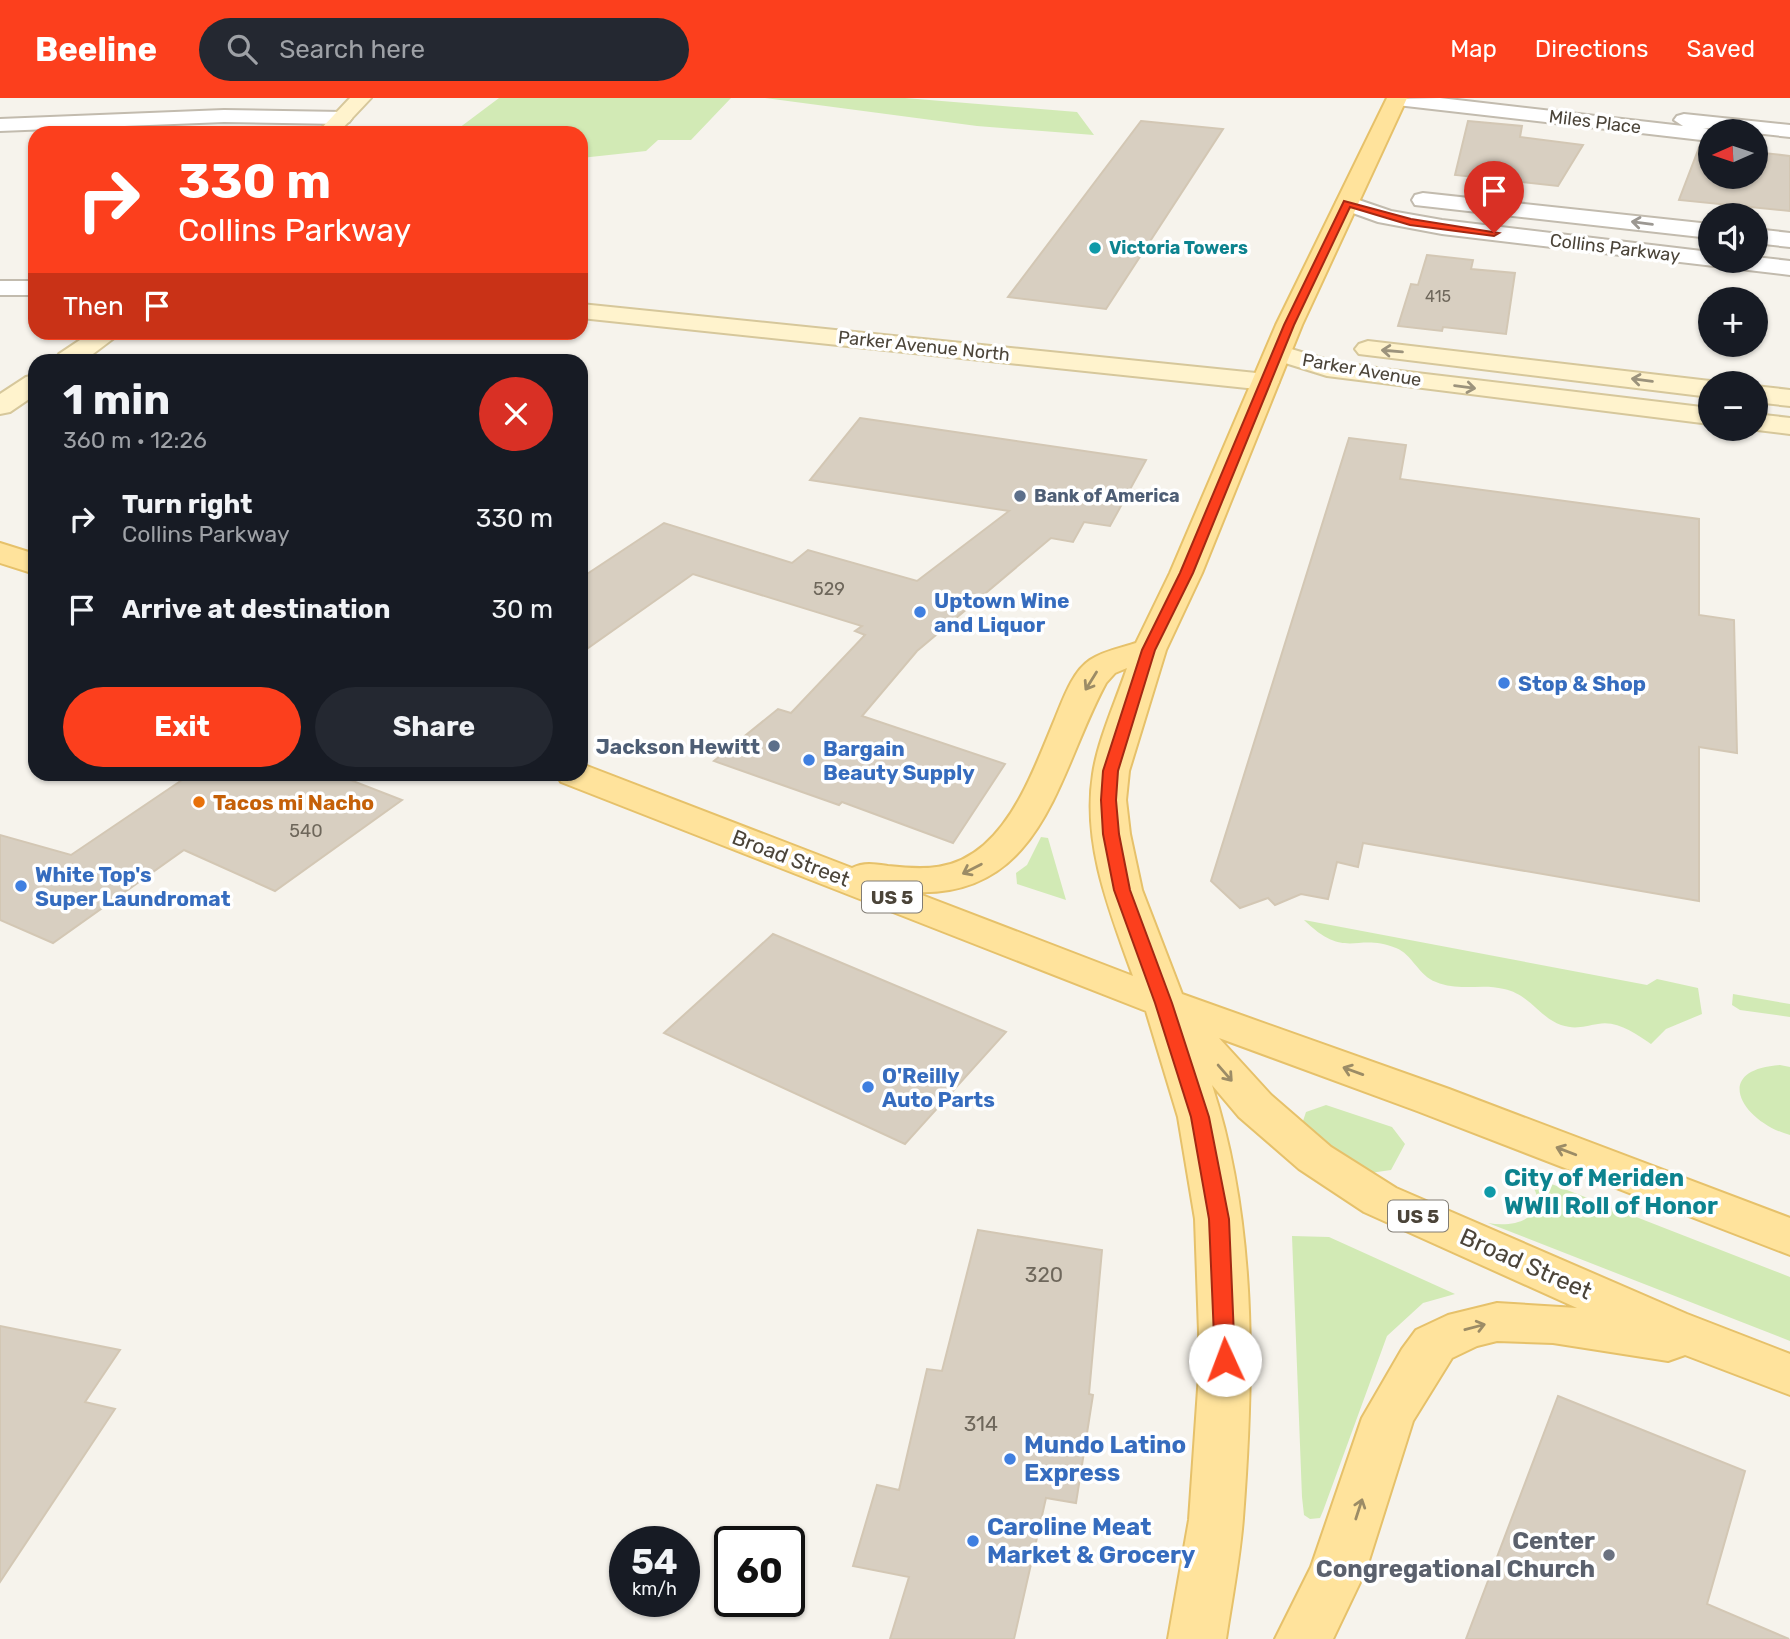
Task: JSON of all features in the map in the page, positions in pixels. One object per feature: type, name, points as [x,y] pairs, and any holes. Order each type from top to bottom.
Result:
[{"type":"main road","points":[[1197,1639],[1216,1520],[1225,1360],[1219,1219],[1200,1117],[1164,1003],[1122,890],[1111,834],[1108,800],[1111,771],[1149,650],[1186,573],[1278,353],[1397,99]]},
{"type":"main road","points":[[0,552],[28,562]]},
{"type":"main road","points":[[825,871],[913,880],[956,877],[991,859],[1014,839],[1033,805],[1085,691],[1100,667],[1149,650]]},
{"type":"main road","name":"Broad Street","points":[[588,779],[1164,1003],[1433,1100],[1790,1237]]},
{"type":"main road","name":"Broad Street","points":[[1164,1003],[1255,1106],[1315,1158],[1380,1200],[1669,1328],[1790,1375]]},
{"type":"main road","points":[[1304,1639],[1338,1570],[1388,1418],[1434,1344],[1466,1329],[1497,1322],[1553,1324],[1726,1349]]},
{"type":"street","points":[[95,102],[275,116],[335,126],[361,98]]},
{"type":"street","name":"Miles Place","points":[[1480,98],[1698,124]]},
{"type":"street","name":"Miles Place","points":[[1397,99],[1698,134]]},
{"type":"street","points":[[0,125],[275,116]]},
{"type":"street","name":"Miles Place","points":[[1768,130],[1790,131]]},
{"type":"street","points":[[1768,141],[1790,144]]},
{"type":"street","name":"Collins Parkway","points":[[1347,203],[1384,200],[1453,201],[1698,231]]},
{"type":"street","name":"Collins Parkway","points":[[1347,203],[1386,217],[1442,227],[1698,257]]},
{"type":"street","points":[[1768,237],[1790,240]]},
{"type":"street","name":"Collins Parkway","points":[[1768,265],[1790,268]]},
{"type":"street","points":[[0,288],[28,288]]},
{"type":"street","name":"Parker Avenue North","points":[[588,312],[1266,382]]},
{"type":"street","points":[[77,354],[98,340]]},
{"type":"street","name":"Parker Avenue","points":[[1278,353],[1331,348],[1391,351],[1698,387]]},
{"type":"street","name":"Parker Avenue","points":[[1278,353],[1326,368],[1382,377],[1698,415]]},
{"type":"street","points":[[0,406],[28,388]]},
{"type":"street","points":[[1768,395],[1790,398]]},
{"type":"street","points":[[1768,423],[1790,426]]},
{"type":"green space","points":[[499,98],[731,98],[691,140],[658,140],[646,151],[588,157],[588,126],[462,126]]},
{"type":"green space","points":[[765,98],[905,98],[1077,112],[1094,135],[977,126]]},
{"type":"green space","points":[[1041,837],[1048,838],[1066,900],[1017,884],[1016,873],[1027,865]]},
{"type":"green space","points":[[1304,920],[1647,985],[1657,979],[1698,988],[1702,1014],[1666,1029],[1651,1044],[1612,1024],[1576,1027],[1561,1025],[1513,992],[1495,987],[1454,986],[1436,982],[1396,948],[1382,944],[1341,943],[1318,932]]},
{"type":"green space","points":[[1733,994],[1790,1004],[1790,1017],[1740,1010],[1732,1005]]},
{"type":"green space","points":[[1780,1065],[1790,1067],[1790,1135],[1759,1120],[1741,1097],[1740,1086],[1745,1076],[1758,1069]]},
{"type":"green space","points":[[1326,1105],[1392,1127],[1405,1144],[1391,1170],[1370,1173],[1313,1138],[1302,1124],[1306,1112]]},
{"type":"green space","points":[[1521,1172],[1790,1277],[1790,1341],[1488,1223],[1515,1223],[1533,1213],[1537,1205],[1537,1195],[1532,1184]]},
{"type":"green space","points":[[1292,1236],[1329,1237],[1455,1294],[1423,1303],[1387,1336],[1323,1511],[1320,1518],[1310,1519],[1304,1515],[1302,1497]]},
{"type":"building","name":"Victoria Towers","points":[[1141,121],[1223,129],[1106,309],[1008,297]]},
{"type":"building","points":[[1468,121],[1522,126],[1520,137],[1583,145],[1558,186],[1455,175]]},
{"type":"building","points":[[1698,150],[1698,189],[1768,189],[1768,153],[1790,156],[1790,211],[1768,209],[1768,203],[1679,200]]},
{"type":"building","points":[[1427,255],[1473,260],[1471,269],[1515,273],[1506,334],[1443,327],[1442,331],[1398,326],[1411,284],[1418,285]]},
{"type":"building","points":[[860,418],[1146,460],[1110,526],[1084,522],[1073,542],[1051,538],[917,651],[862,716],[1005,764],[953,843],[842,802],[839,805],[714,761],[778,709],[791,713],[865,635],[855,631],[862,626],[693,574],[588,648],[588,573],[664,523],[792,563],[808,550],[917,581],[1009,511],[810,480]]},
{"type":"building","name":"Stop & Shop","points":[[1349,438],[1406,445],[1400,479],[1699,519],[1699,615],[1734,620],[1737,753],[1699,747],[1699,901],[1363,843],[1358,867],[1337,862],[1328,899],[1301,894],[1275,905],[1268,898],[1240,908],[1211,881]]},
{"type":"building","points":[[181,781],[353,781],[402,800],[275,891],[184,850],[53,943],[0,920],[0,835],[71,855]]},
{"type":"building","name":"O'Reilly Auto Parts","points":[[773,934],[1006,1032],[905,1144],[664,1033]]},
{"type":"building","points":[[978,1230],[1102,1250],[1089,1394],[1093,1395],[1076,1503],[1046,1498],[1014,1639],[890,1639],[909,1577],[853,1566],[877,1485],[899,1490],[927,1369],[942,1371]]},
{"type":"building","points":[[0,1326],[120,1350],[85,1402],[115,1409],[0,1582]]},
{"type":"building","name":"Center Congregational Church","points":[[1558,1396],[1745,1471],[1707,1604],[1789,1639],[1466,1639]]},
{"type":"place","name":"Victoria Towers","points":[[1095,248]]},
{"type":"place","name":"Bank of America","points":[[1020,496]]},
{"type":"place","name":"Uptown Wine and Liquor","points":[[920,612]]},
{"type":"place","name":"Stop & Shop","points":[[1504,683]]},
{"type":"place","name":"Jackson Hewitt","points":[[774,746]]},
{"type":"place","name":"Bargain Beauty Supply","points":[[809,760]]},
{"type":"place","name":"Tacos mi Nacho","points":[[199,802]]},
{"type":"place","name":"White Top's Super Laundromat","points":[[21,886]]},
{"type":"place","name":"O'Reilly Auto Parts","points":[[868,1087]]},
{"type":"place","name":"City of Meriden WWII Roll of Honor","points":[[1490,1192]]},
{"type":"place","name":"Mundo Latino Express","points":[[1010,1459]]},
{"type":"place","name":"Caroline Meat Market & Grocery","points":[[973,1541]]},
{"type":"place","name":"Center Congregational Church","points":[[1609,1555]]},
{"type":"route","points":[[1225,1360],[1219,1219],[1200,1117],[1164,1003],[1122,890],[1111,834],[1108,800],[1111,771],[1149,650],[1186,573],[1289,325],[1347,203],[1366,211],[1410,222],[1494,233]]}]
